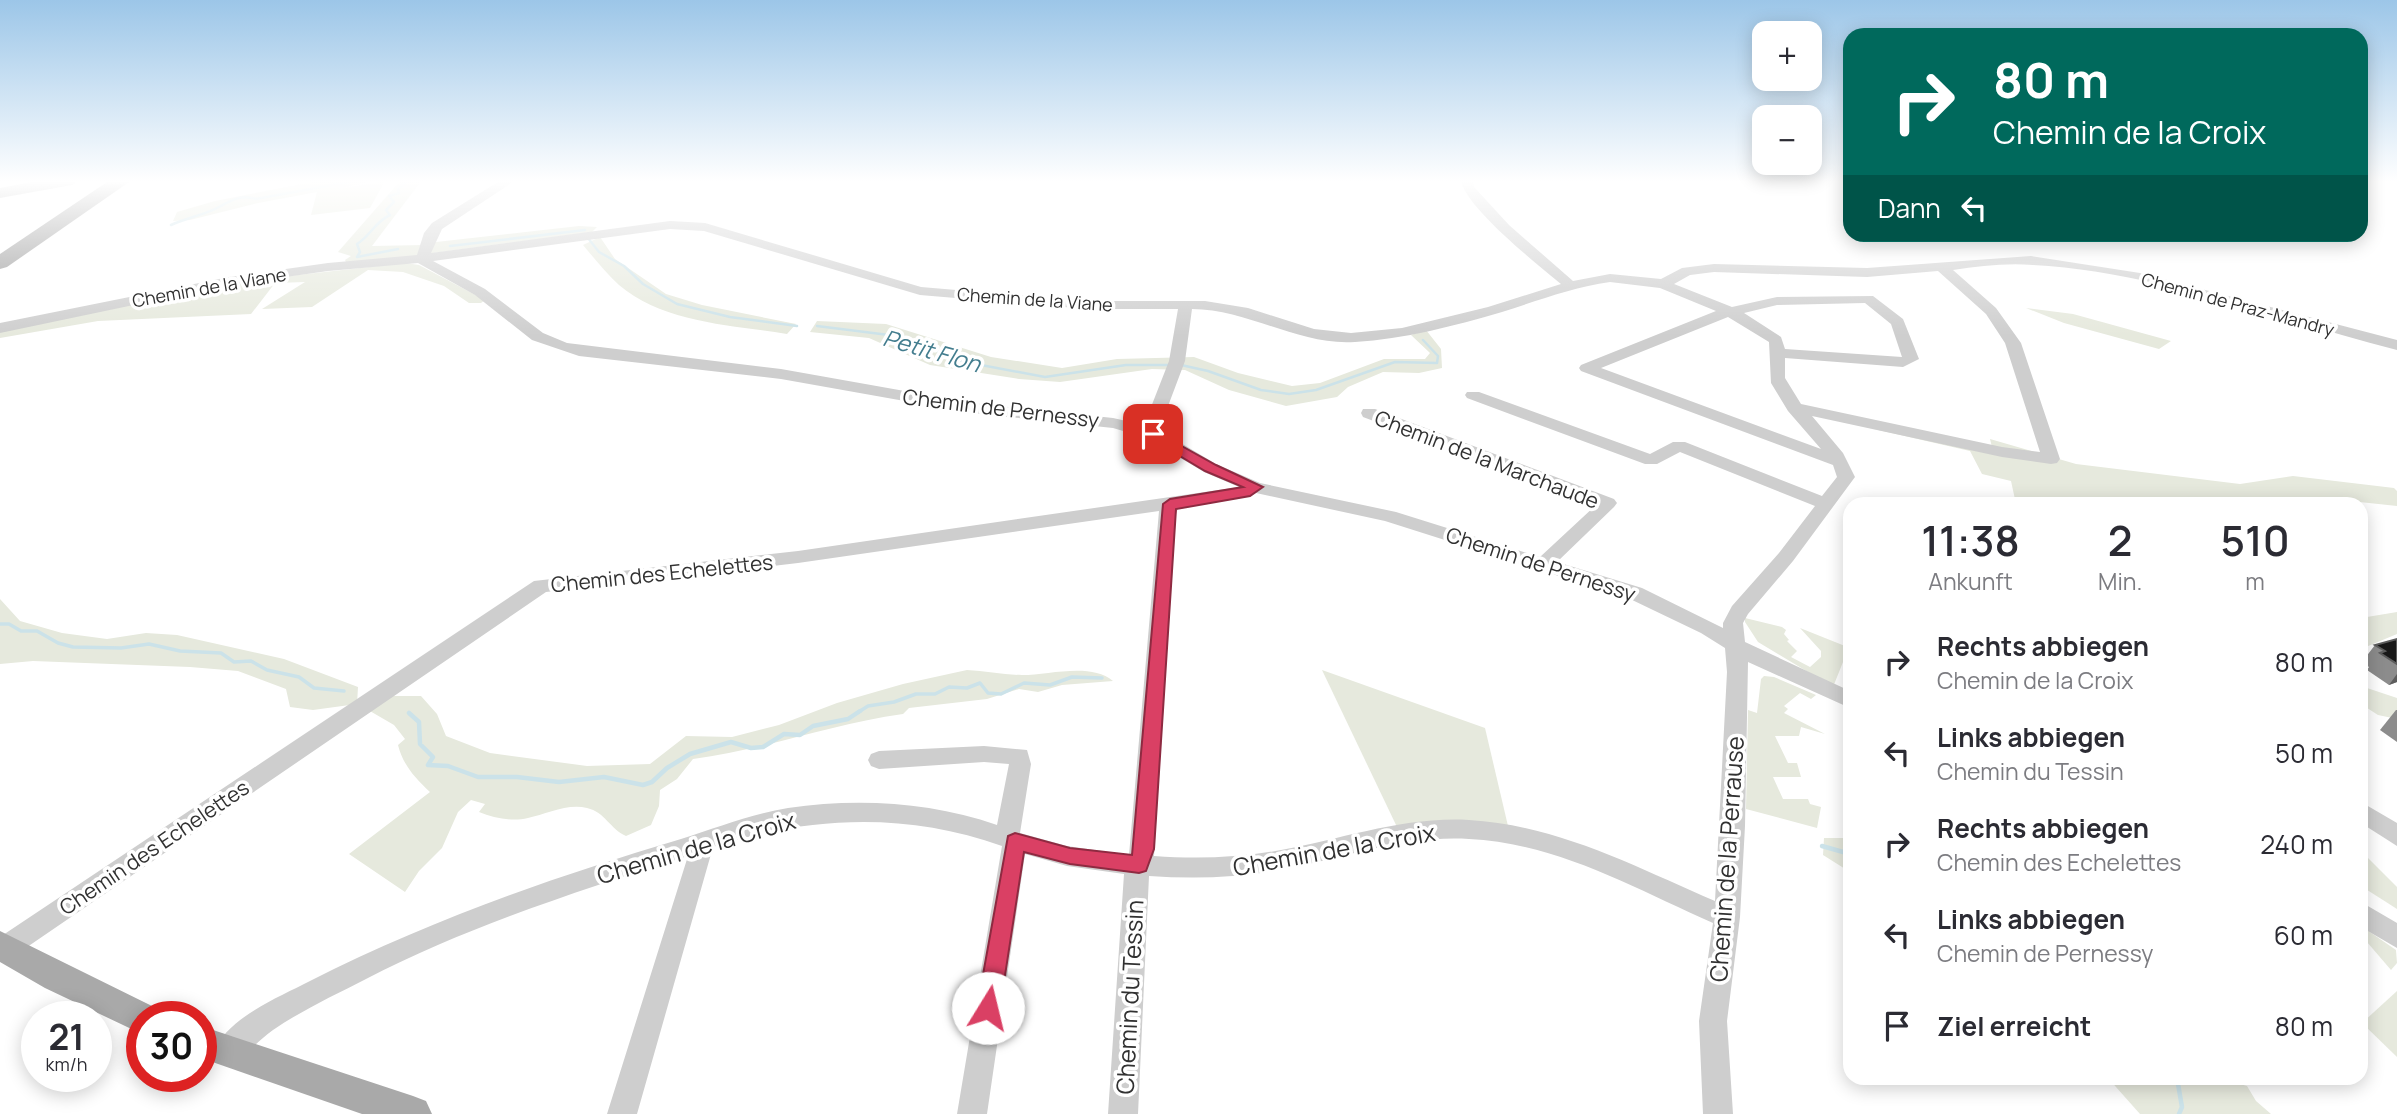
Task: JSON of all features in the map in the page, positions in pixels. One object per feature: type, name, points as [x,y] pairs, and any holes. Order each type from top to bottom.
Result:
[{"type":"highway","points":[[0,251],[29,232]]},
{"type":"highway","points":[[0,263],[46,232]]},
{"type":"main road","points":[[2,946],[57,977],[126,1010]]},
{"type":"main road","points":[[217,1048],[413,1114]]},
{"type":"street","points":[[423,258],[432,232]]},
{"type":"street","name":"Chemin de la Viane","points":[[0,328],[229,282],[607,232]]},
{"type":"street","name":"Chemin de la Viane","points":[[725,232],[920,290],[1080,304],[1186,303],[1243,311],[1311,333],[1362,339],[1415,330],[1571,286],[1618,278],[1663,284],[1729,312],[1770,334],[1776,340],[1778,353]]},
{"type":"street","points":[[1509,232],[1571,286]]},
{"type":"street","name":"Chemin de Pernessy","points":[[423,258],[425,263],[486,296],[529,334],[555,346],[781,374],[958,405],[1103,422],[1150,432],[1210,468],[1255,487],[1389,516],[1545,563],[1651,600],[1708,628],[1736,646],[1843,697]]},
{"type":"street","name":"Chemin de Praz-Mandry","points":[[1663,284],[1686,271],[1714,268],[1885,272],[2018,260],[2082,266],[2196,289],[2324,327],[2397,345]]},
{"type":"street","points":[[1794,407],[2043,459],[2052,456],[2013,343],[1991,311],[1940,266]]},
{"type":"street","points":[[1736,646],[1732,632],[1739,611],[1846,477],[1840,461],[1794,407],[1778,382],[1778,353],[1903,362],[1911,359],[1898,322],[1868,299],[1777,301],[1729,312],[1587,368],[1840,461]]},
{"type":"street","points":[[1150,432],[1175,365],[1186,303]]},
{"type":"street","points":[[1473,395],[1651,460],[1679,446],[1827,504]]},
{"type":"street","name":"Chemin de la Marchaude","points":[[1369,413],[1608,503],[1545,563]]},
{"type":"street","name":"Chemin des Echelettes","points":[[2,946],[541,586],[798,557],[1170,504],[1244,492],[1255,487]]},
{"type":"street","name":"Chemin du Tessin","points":[[1123,1114],[1136,878],[1143,849],[1167,514],[1170,504]]},
{"type":"street","name":"Chemin de la Perrause","points":[[1718,1114],[1713,1021],[1727,917],[1738,672],[1736,646]]},
{"type":"street","points":[[879,760],[984,754],[1019,756],[1011,840],[972,1114]]},
{"type":"street","name":"Chemin de la Croix","points":[[217,1045],[416,940],[522,898],[701,842],[792,817],[878,814],[929,816],[960,821],[1011,840],[1070,856],[1139,865],[1204,869],[1266,864],[1426,831],[1486,830],[1524,835],[1584,853],[1727,917]]},
{"type":"street","points":[[2368,816],[2397,836]]},
{"type":"street","points":[[622,1114],[678,935],[701,853],[701,842]]},
{"type":"street","points":[[2368,918],[2397,937]]},
{"type":"shaded area","points":[[356,232],[383,232],[372,246],[423,245],[419,256],[346,262],[351,256],[338,252]]},
{"type":"shaded area","points":[[525,232],[592,232],[426,254],[429,246],[436,242]]},
{"type":"shaded area","points":[[600,237],[615,259],[666,294],[702,305],[796,324],[787,334],[721,325],[677,315],[656,307],[619,285],[583,245]]},
{"type":"shaded area","points":[[405,263],[419,265],[485,300],[481,303],[469,303],[444,286],[403,272],[368,270],[312,307],[262,309],[305,282],[275,283],[251,314],[98,321],[0,338],[0,332],[204,289],[262,279]]},
{"type":"shaded area","points":[[2026,308],[2073,314],[2171,341],[2159,349],[2064,323]]},
{"type":"shaded area","points":[[817,321],[886,324],[991,357],[1062,368],[1117,359],[1194,357],[1238,373],[1292,386],[1320,383],[1384,359],[1425,359],[1430,353],[1411,335],[1426,330],[1441,349],[1442,368],[1419,373],[1383,372],[1348,387],[1337,397],[1286,406],[1229,390],[1185,370],[1152,369],[1060,382],[1019,379],[930,365],[869,338],[810,332]]},
{"type":"shaded area","points":[[1874,429],[1992,447],[1990,439],[2076,464],[2240,484],[2293,476],[2394,488],[2397,491],[2397,506],[2368,503],[2368,497],[2014,497],[2011,481],[1982,474],[1970,451]]},
{"type":"shaded area","points":[[0,599],[20,621],[62,633],[107,639],[146,633],[177,635],[284,659],[358,687],[357,704],[313,710],[290,707],[286,689],[238,671],[33,661],[0,664]]},
{"type":"shaded area","points":[[2397,612],[2397,634],[2368,646],[2368,617]]},
{"type":"shaded area","points":[[1745,618],[1782,627],[1786,630],[1784,634],[1789,640],[1787,641],[1797,651],[1791,657],[1810,667],[1821,657],[1821,651],[1800,628],[1843,645],[1843,662],[1833,687],[1758,642]]},
{"type":"shaded area","points":[[967,670],[1022,675],[1082,671],[1104,675],[1113,681],[1062,685],[1038,692],[1019,689],[987,699],[909,708],[903,714],[876,718],[746,750],[693,759],[677,779],[660,790],[659,806],[651,825],[626,836],[598,813],[587,808],[565,808],[528,818],[509,819],[479,812],[485,804],[471,800],[458,812],[442,848],[419,871],[405,892],[349,854],[430,792],[406,765],[398,745],[405,739],[394,725],[363,707],[380,696],[421,696],[437,714],[446,736],[490,753],[587,766],[650,764],[686,736],[732,737],[779,725],[837,703],[903,684]]},
{"type":"shaded area","points":[[1322,670],[1485,728],[1508,826],[1397,827]]},
{"type":"shaded area","points":[[1764,676],[1774,677],[1816,695],[1811,699],[1800,693],[1784,706],[1788,709],[1784,713],[1825,734],[1801,727],[1799,736],[1775,736],[1788,763],[1797,763],[1801,777],[1773,777],[1783,799],[1808,799],[1810,804],[1821,807],[1817,828],[1746,809],[1748,710],[1757,713],[1761,679]]},
{"type":"shaded area","points":[[2368,688],[2397,698],[2397,719],[2378,715],[2368,709]]},
{"type":"shaded area","points":[[1824,838],[1843,838],[1843,868],[1823,855]]},
{"type":"shaded area","points":[[2368,858],[2397,887],[2397,909],[2368,890]]},
{"type":"shaded area","points":[[2368,931],[2396,950],[2397,963],[2391,970],[2368,943]]},
{"type":"shaded area","points":[[2397,991],[2397,1057],[2368,1029],[2368,1018]]},
{"type":"shaded area","points":[[2114,1085],[2244,1085],[2271,1114],[2140,1114]]},
{"type":"building","points":[[2397,639],[2397,664],[2380,653],[2385,651],[2375,645]]},
{"type":"waterway","name":"Petit Flon","points":[[370,232],[357,244],[360,252],[357,257],[398,249]]},
{"type":"waterway","name":"Petit Flon","points":[[450,246],[568,232]]},
{"type":"waterway","name":"Petit Flon","points":[[588,238],[599,252],[624,266],[643,284],[677,304],[730,317],[797,326]]},
{"type":"waterway","name":"Petit Flon","points":[[817,326],[905,337],[960,361],[1045,377],[1126,365],[1169,365]]},
{"type":"waterway","name":"Petit Flon","points":[[1181,365],[1208,371],[1261,390],[1289,394],[1316,390],[1395,362],[1437,363],[1438,356],[1423,340]]},
{"type":"waterway","points":[[0,624],[9,624],[21,631],[37,631],[58,643],[73,647],[121,648],[149,644],[180,651],[221,653],[234,662],[251,661],[267,670],[299,677],[314,688],[344,691]]},
{"type":"waterway","points":[[857,713],[868,706],[894,702],[916,694],[935,694],[949,687],[967,688],[980,683],[988,693],[1001,694],[1024,683],[1050,685],[1072,677],[1102,678]]},
{"type":"waterway","points":[[409,713],[419,722],[420,744],[433,757],[428,765],[448,766],[478,777],[517,777],[559,782],[604,777],[643,785],[652,782],[667,768],[690,754],[731,742],[751,748],[763,747],[784,734],[800,735],[813,726],[848,719],[857,713]]},
{"type":"waterway","points":[[1822,846],[1843,852]]},
{"type":"waterway","points":[[2178,1085],[2182,1107],[2179,1114]]},
{"type":"route","points":[[988,1008],[1015,841],[1070,856],[1139,865],[1143,849],[1168,509],[1170,504],[1244,492],[1255,487],[1210,468],[1153,434]]}]
